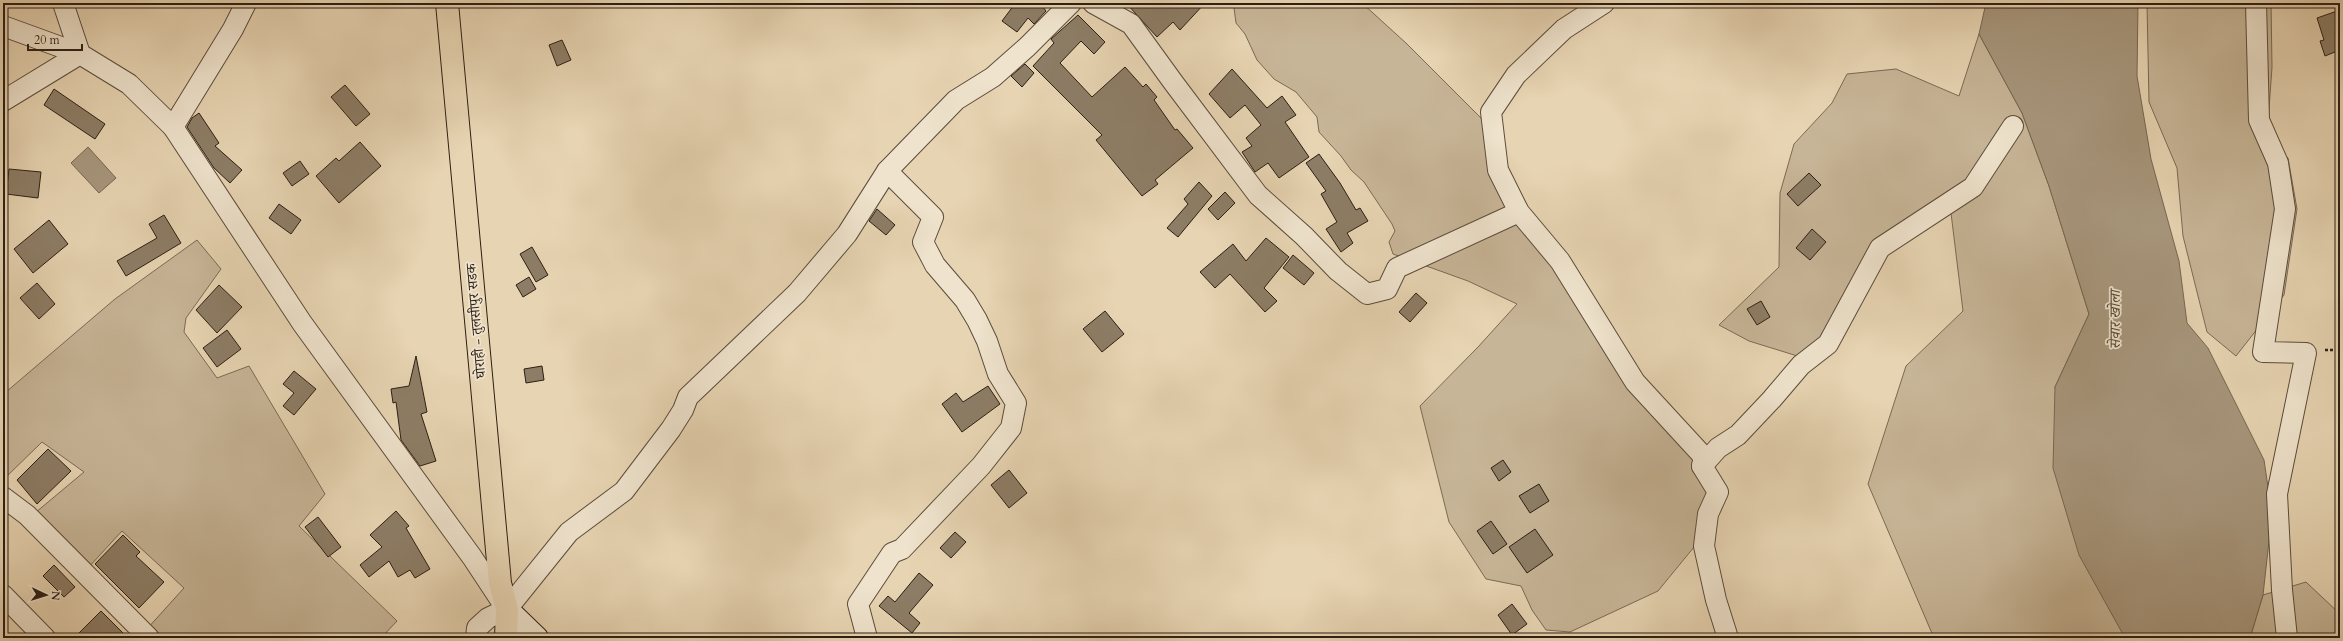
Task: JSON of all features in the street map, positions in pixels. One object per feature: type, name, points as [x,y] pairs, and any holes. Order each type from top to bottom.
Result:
[{"type":"main road","name":"घोराही - तुलसीपुर सडक","points":[[447,3],[500,583],[506,609],[506,638]]},
{"type":"street","points":[[63,3],[80,54]]},
{"type":"street","points":[[173,127],[233,29],[246,3]]},
{"type":"street","points":[[476,638],[477,628],[488,618],[506,609],[569,532],[624,491],[671,429],[683,410],[688,397],[797,293],[847,234],[887,172],[956,100],[993,77],[1027,47],[1071,3]]},
{"type":"street","points":[[1093,3],[1131,24],[1258,194],[1304,236],[1338,271],[1367,294],[1387,290],[1397,268],[1519,212]]},
{"type":"street","points":[[1604,3],[1564,30],[1516,75],[1491,112],[1498,170],[1519,212],[1560,261],[1635,382],[1704,457],[1702,466],[1718,492],[1708,514],[1704,546],[1716,600],[1728,638]]},
{"type":"street","points":[[2256,3],[2260,120],[2278,163],[2285,209],[2263,352],[2306,353],[2277,494],[2282,590],[2288,638]]},
{"type":"street","points":[[3,26],[80,54],[129,84],[173,127],[302,323],[472,557],[506,609],[537,638]]},
{"type":"street","points":[[3,101],[80,54]]},
{"type":"street","points":[[1702,466],[1718,448],[1738,435],[1772,399],[1801,364],[1828,344],[1880,248],[1973,187],[2013,126]]},
{"type":"street","points":[[867,638],[858,604],[892,554],[902,549],[981,466],[1011,428],[1016,403],[998,374],[987,341],[977,320],[965,300],[935,265],[923,242],[933,217],[887,172]]},
{"type":"street","points":[[3,498],[27,515],[149,638]]},
{"type":"street","points":[[3,595],[45,638]]},
{"type":"shaded area","points":[[1230,3],[1362,3],[1407,44],[1481,118],[1491,143],[1496,173],[1701,457],[1712,492],[1702,510],[1694,547],[1658,591],[1570,632],[1546,630],[1532,610],[1521,586],[1486,579],[1449,522],[1420,406],[1478,347],[1517,304],[1468,281],[1393,254],[1389,242],[1395,231],[1392,224],[1364,182],[1351,170],[1341,156],[1319,132],[1317,117],[1296,92],[1274,79],[1257,60],[1245,34],[1236,23],[1234,8]]},
{"type":"shaded area","points":[[2147,3],[2271,3],[2272,67],[2267,137],[2288,158],[2297,209],[2284,295],[2236,356],[2207,332],[2183,236],[2177,168],[2149,102]]},
{"type":"shaded area","points":[[1979,34],[2022,113],[2049,186],[2089,314],[2055,387],[2125,638],[1934,638],[1868,484],[1906,366],[1963,311],[1951,213],[1888,249],[1820,363],[1749,341],[1719,325],[1779,267],[1780,193],[1794,144],[1832,103],[1847,74],[1896,69],[1959,96]]},
{"type":"shaded area","points":[[197,240],[221,269],[186,318],[184,332],[217,378],[249,366],[325,494],[299,526],[397,621],[381,638],[154,638],[146,630],[184,588],[122,531],[88,568],[35,513],[84,472],[42,442],[3,480],[3,390],[6,392],[115,299]]},
{"type":"shaded area","points":[[2306,582],[2340,614],[2340,638],[2250,638],[2263,595]]},
{"type":"water","name":"सेवार खोला","points":[[1986,3],[2138,3],[2137,76],[2151,159],[2179,261],[2187,323],[2208,348],[2264,460],[2272,514],[2263,595],[2250,638],[2125,638],[2079,555],[2053,468],[2055,387],[2089,314],[2049,186],[2022,113],[1979,34]]},
{"type":"water","points":[[88,147],[116,178],[99,193],[71,163]]},
{"type":"building","points":[[1013,3],[1040,3],[1046,11],[1034,24],[1028,18],[1017,32],[1002,21],[1014,5]]},
{"type":"building","points":[[1126,3],[1205,3],[1180,30],[1173,22],[1157,37]]},
{"type":"building","points":[[2340,10],[2340,50],[2325,56],[2320,41],[2324,40],[2317,18]]},
{"type":"building","points":[[1078,15],[1105,42],[1094,54],[1081,41],[1060,63],[1092,97],[1125,67],[1143,87],[1146,84],[1157,97],[1154,100],[1175,130],[1177,129],[1193,148],[1155,180],[1158,184],[1142,196],[1096,140],[1102,135],[1033,66],[1054,43],[1051,39]]},
{"type":"building","points":[[562,40],[571,60],[557,66],[549,45]]},
{"type":"building","points":[[1025,64],[1034,73],[1022,87],[1011,76]]},
{"type":"building","points":[[1232,69],[1267,108],[1282,96],[1296,115],[1285,122],[1309,157],[1279,178],[1268,163],[1255,172],[1242,152],[1252,146],[1246,138],[1261,125],[1245,105],[1230,118],[1209,94]]},
{"type":"building","points":[[345,85],[370,114],[356,126],[331,97]]},
{"type":"building","points":[[54,89],[105,124],[95,139],[44,105]]},
{"type":"building","points":[[199,113],[219,143],[215,146],[242,170],[230,183],[214,168],[187,127],[192,118]]},
{"type":"building","points":[[360,142],[381,166],[339,203],[316,176],[336,158],[339,161]]},
{"type":"building","points":[[1319,154],[1340,183],[1356,210],[1360,208],[1368,221],[1347,233],[1353,243],[1341,252],[1326,229],[1337,222],[1321,194],[1326,191],[1306,163]]},
{"type":"building","points":[[300,161],[309,174],[292,186],[283,173]]},
{"type":"building","points":[[9,169],[41,172],[38,198],[6,194]]},
{"type":"building","points":[[1809,173],[1821,185],[1798,206],[1787,194]]},
{"type":"building","points":[[1199,182],[1212,196],[1178,237],[1167,228],[1188,204],[1184,199]]},
{"type":"building","points":[[1225,192],[1235,203],[1218,220],[1208,209]]},
{"type":"building","points":[[279,204],[301,220],[291,234],[269,218]]},
{"type":"building","points":[[877,209],[895,225],[886,235],[869,221]]},
{"type":"building","points":[[164,215],[181,243],[126,276],[117,261],[157,238],[149,224]]},
{"type":"building","points":[[49,220],[68,244],[33,273],[14,249]]},
{"type":"building","points":[[1812,229],[1826,242],[1810,260],[1796,248]]},
{"type":"building","points":[[1266,238],[1289,257],[1264,288],[1277,301],[1265,312],[1230,274],[1215,288],[1200,272],[1233,244],[1246,261]]},
{"type":"building","points":[[532,247],[548,275],[536,282],[520,254]]},
{"type":"building","points":[[1293,255],[1314,273],[1304,285],[1283,268]]},
{"type":"building","points":[[529,277],[536,289],[523,297],[516,285]]},
{"type":"building","points":[[37,283],[55,304],[39,319],[20,298]]},
{"type":"building","points":[[219,285],[242,307],[217,333],[196,310]]},
{"type":"building","points":[[1416,293],[1427,303],[1410,322],[1399,312]]},
{"type":"building","points":[[1761,301],[1770,317],[1757,325],[1747,309]]},
{"type":"building","points":[[1105,311],[1124,334],[1102,352],[1083,329]]},
{"type":"building","points":[[227,330],[241,349],[217,367],[203,348]]},
{"type":"building","points":[[416,356],[427,412],[421,414],[436,461],[420,466],[401,440],[396,402],[393,403],[391,389],[409,386]]},
{"type":"building","points":[[542,366],[544,380],[526,383],[524,369]]},
{"type":"building","points":[[294,371],[316,389],[294,415],[283,406],[294,393],[283,384]]},
{"type":"building","points":[[988,386],[1000,404],[962,432],[942,404],[956,393],[963,402]]},
{"type":"building","points":[[48,449],[71,471],[37,504],[17,480]]},
{"type":"building","points":[[1503,460],[1511,472],[1499,481],[1491,468]]},
{"type":"building","points":[[1009,470],[1027,493],[1009,508],[991,485]]},
{"type":"building","points":[[1539,484],[1549,501],[1530,513],[1519,496]]},
{"type":"building","points":[[396,511],[409,526],[406,528],[430,569],[415,578],[410,570],[398,577],[389,561],[369,577],[360,565],[382,547],[370,535]]},
{"type":"building","points":[[318,517],[341,547],[328,557],[305,527]]},
{"type":"building","points":[[1491,521],[1507,544],[1493,554],[1477,531]]},
{"type":"building","points":[[1535,529],[1553,555],[1527,573],[1509,547]]},
{"type":"building","points":[[955,532],[966,542],[951,558],[940,548]]},
{"type":"building","points":[[123,535],[140,552],[136,556],[164,582],[139,608],[95,564]]},
{"type":"building","points":[[54,565],[75,587],[64,597],[43,576]]},
{"type":"building","points":[[919,573],[933,585],[909,613],[920,623],[912,633],[879,606],[888,596],[895,602]]},
{"type":"building","points":[[1512,604],[1527,624],[1512,635],[1498,615]]},
{"type":"building","points":[[101,611],[128,638],[74,638]]}]
